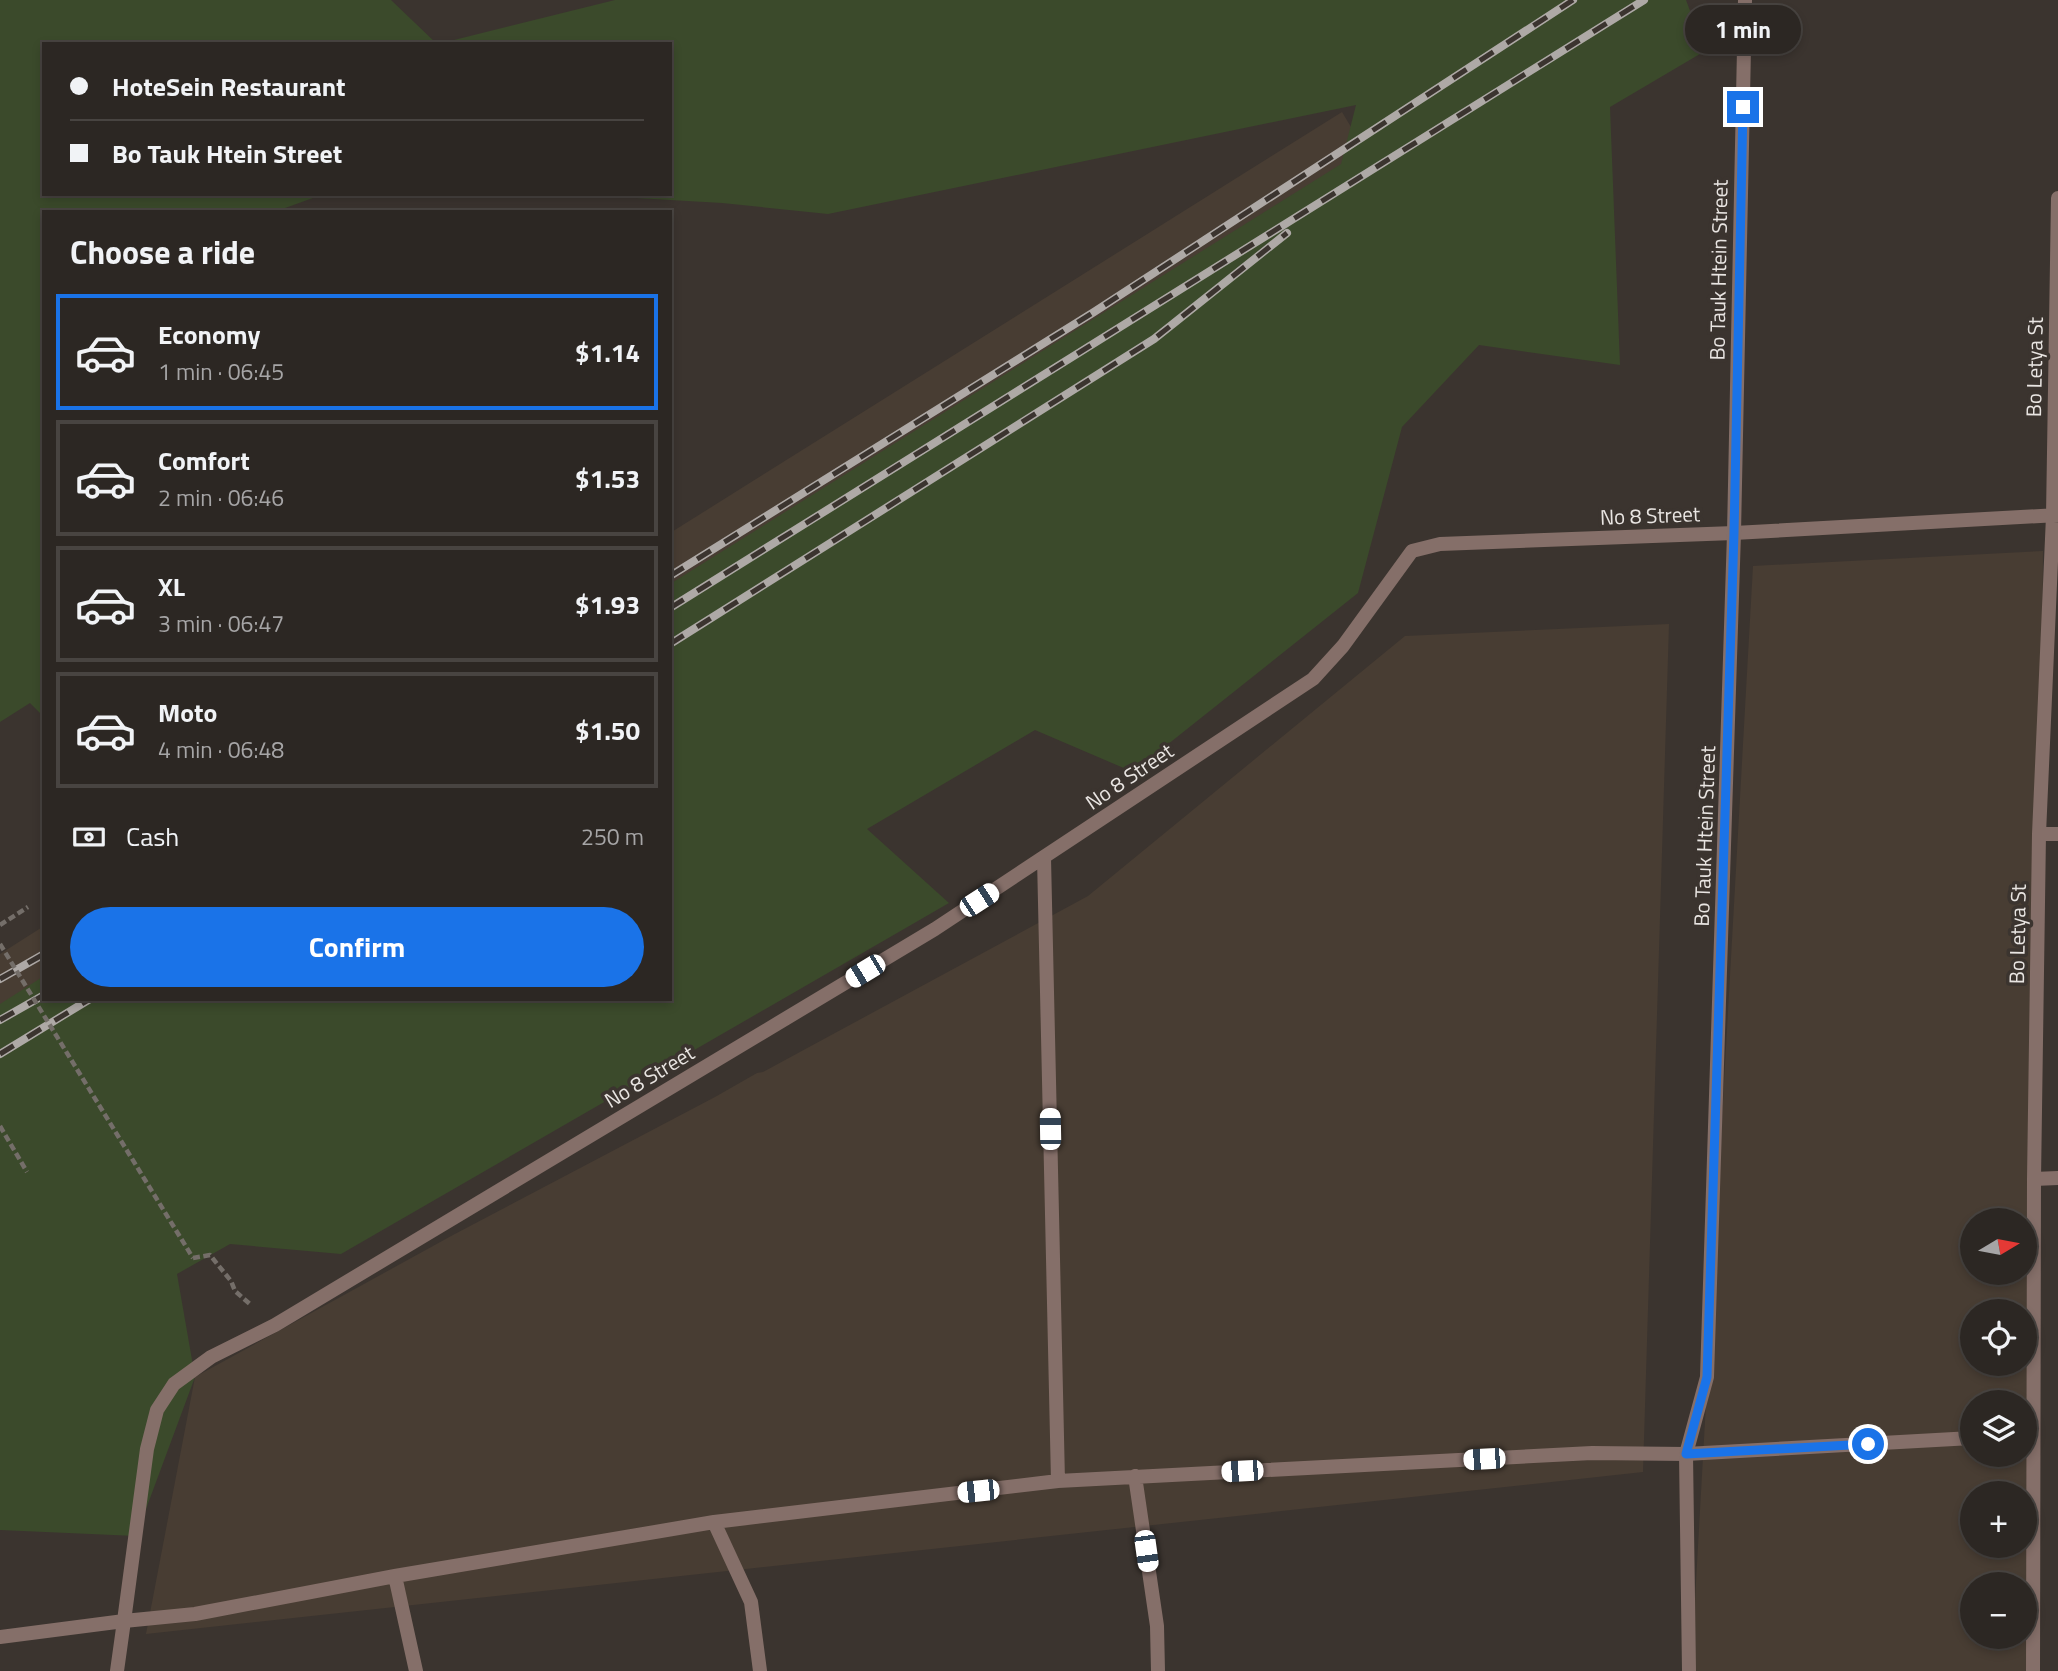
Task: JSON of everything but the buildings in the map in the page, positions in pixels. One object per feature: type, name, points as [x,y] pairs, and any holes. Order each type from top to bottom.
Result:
[{"type":"street","name":"Bo Tauk Htein Street","points":[[1689,1671],[1686,1454],[1707,1377],[1734,533],[1745,0]]},
{"type":"street","name":"Bo Letya St","points":[[2030,1390],[2039,834],[2055,515],[2058,198]]},
{"type":"street","name":"No 8 Street","points":[[117,1671],[147,1449],[156,1410],[174,1384],[211,1357],[275,1325],[924,936],[1313,679],[1343,646],[1412,551],[1440,544],[1734,533],[2055,515]]},
{"type":"street","points":[[2039,834],[2058,834]]},
{"type":"street","points":[[1044,858],[1058,1481]]},
{"type":"street","points":[[2034,1179],[2058,1178]]},
{"type":"street","points":[[0,1637],[195,1614],[395,1576],[714,1522],[1058,1481],[1592,1453],[1686,1454],[1960,1439]]},
{"type":"street","name":"Bo Letya St","points":[[2030,1467],[2033,1671]]},
{"type":"street","points":[[1135,1476],[1157,1626],[1158,1671]]},
{"type":"street","points":[[714,1522],[751,1602],[760,1671]]},
{"type":"street","points":[[395,1576],[416,1671]]},
{"type":"path","points":[[0,925],[28,907]]},
{"type":"path","points":[[0,944],[193,1258],[210,1255],[231,1281],[234,1291],[246,1302],[260,1309],[275,1325]]},
{"type":"path","points":[[0,1126],[27,1172]]},
{"type":"shaded area","points":[[1342,112],[1369,157],[672,635],[672,532]]},
{"type":"shaded area","points":[[2043,551],[2037,1299],[1960,1299],[1960,1376],[2036,1376],[2036,1390],[1960,1390],[1960,1467],[2036,1467],[2036,1481],[1960,1481],[1960,1558],[2035,1558],[2035,1572],[1960,1572],[1960,1649],[2034,1649],[2034,1671],[1691,1671],[1753,566]]},
{"type":"shaded area","points":[[1669,624],[1643,1472],[146,1634],[195,1377],[453,1235],[763,1072],[1088,896],[1405,636]]},
{"type":"shaded area","points":[[42,927],[42,1001],[0,1044],[0,954]]},
{"type":"green space","points":[[0,0],[391,0],[435,42],[42,42],[42,196],[318,196],[280,210],[42,210],[42,715],[30,703],[0,722]]},
{"type":"green space","points":[[615,0],[1686,0],[1705,51],[1610,107],[1620,365],[1479,345],[1402,427],[1358,593],[1133,772],[1035,730],[867,829],[949,903],[341,1254],[230,1244],[177,1274],[195,1377],[136,1536],[0,1530],[0,1004],[42,977],[42,1001],[672,1001],[672,583],[1341,164],[1356,105],[828,214],[722,203],[601,196],[672,196],[672,42],[446,42]]},
{"type":"railway","points":[[672,575],[1094,312],[1573,0]]},
{"type":"railway","points":[[672,607],[1644,0]]},
{"type":"railway","points":[[672,643],[1154,339],[1287,233]]},
{"type":"railway","points":[[0,979],[42,955]]},
{"type":"railway","points":[[0,1020],[42,996]]},
{"type":"railway","points":[[0,1054],[87,1001]]},
{"type":"route","points":[[1743,107],[1734,533],[1707,1377],[1686,1454],[1868,1444]]}]
